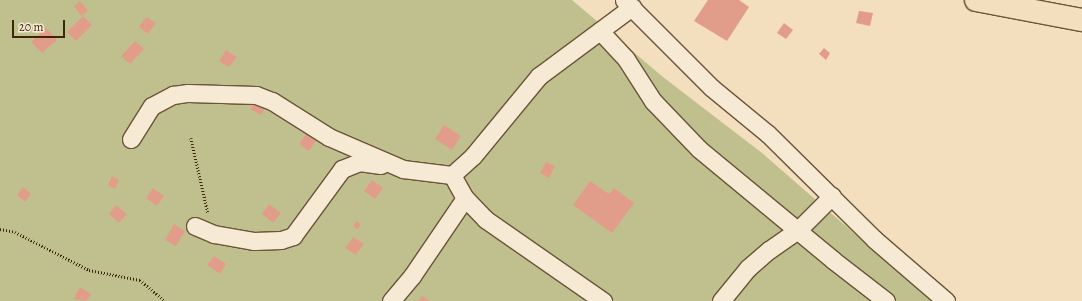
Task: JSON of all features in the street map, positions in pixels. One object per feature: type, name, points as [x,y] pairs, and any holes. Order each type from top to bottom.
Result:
[{"type":"main road","points":[[976,0],[1082,20]]},
{"type":"street","points":[[195,226],[214,234],[254,241],[281,240],[293,236],[342,169],[359,162],[452,175],[473,156],[539,76],[600,31],[628,4],[712,88],[768,134],[874,239],[946,301]]},
{"type":"street","points":[[600,31],[626,58],[639,82],[674,124],[699,149],[886,301]]},
{"type":"street","points":[[131,139],[152,106],[173,95],[188,93],[256,95],[272,101],[329,137],[403,169]]},
{"type":"street","points":[[452,175],[465,198],[497,228],[603,301]]},
{"type":"street","points":[[721,301],[748,268],[769,250],[798,230],[832,196]]},
{"type":"street","points":[[391,301],[412,276],[465,198]]},
{"type":"path","points":[[191,138],[198,178],[214,234]]},
{"type":"path","points":[[0,229],[15,232],[89,270],[140,280],[164,301]]},
{"type":"green space","points":[[0,0],[572,0],[663,77],[762,153],[932,301],[0,301]]},
{"type":"building","points":[[708,0],[739,0],[749,7],[727,41],[694,21]]},
{"type":"building","points":[[80,1],[88,11],[81,16],[74,6]]},
{"type":"building","points":[[859,11],[873,13],[870,26],[856,23]]},
{"type":"building","points":[[83,16],[92,25],[76,41],[67,32]]},
{"type":"building","points":[[146,17],[156,23],[148,34],[139,27]]},
{"type":"building","points":[[784,23],[793,30],[786,39],[777,33]]},
{"type":"building","points":[[46,28],[57,40],[42,53],[31,42]]},
{"type":"building","points":[[135,41],[144,49],[130,64],[121,56]]},
{"type":"building","points":[[824,48],[830,53],[826,60],[819,54]]},
{"type":"building","points":[[226,50],[237,57],[229,67],[219,61]]},
{"type":"building","points":[[256,99],[267,105],[261,115],[250,109]]},
{"type":"building","points":[[444,125],[461,136],[452,150],[435,139]]},
{"type":"building","points":[[306,134],[316,141],[309,151],[299,144]]},
{"type":"building","points":[[546,162],[555,166],[549,178],[540,173]]},
{"type":"building","points":[[112,176],[119,180],[115,189],[108,185]]},
{"type":"building","points":[[372,180],[383,188],[375,199],[364,191]]},
{"type":"building","points":[[590,181],[609,194],[614,188],[634,203],[612,233],[573,205]]},
{"type":"building","points":[[23,187],[31,194],[25,202],[17,195]]},
{"type":"building","points":[[153,188],[164,196],[157,206],[146,198]]},
{"type":"building","points":[[269,204],[281,213],[273,223],[262,214]]},
{"type":"building","points":[[116,205],[127,214],[119,223],[109,214]]},
{"type":"building","points":[[356,221],[361,224],[358,229],[353,227]]},
{"type":"building","points":[[174,224],[185,231],[176,246],[165,240]]},
{"type":"building","points":[[353,237],[364,244],[356,255],[345,248]]},
{"type":"building","points":[[214,256],[226,264],[220,274],[207,265]]},
{"type":"building","points":[[80,287],[91,294],[86,301],[73,299]]},
{"type":"building","points":[[422,296],[430,301],[418,301]]}]
